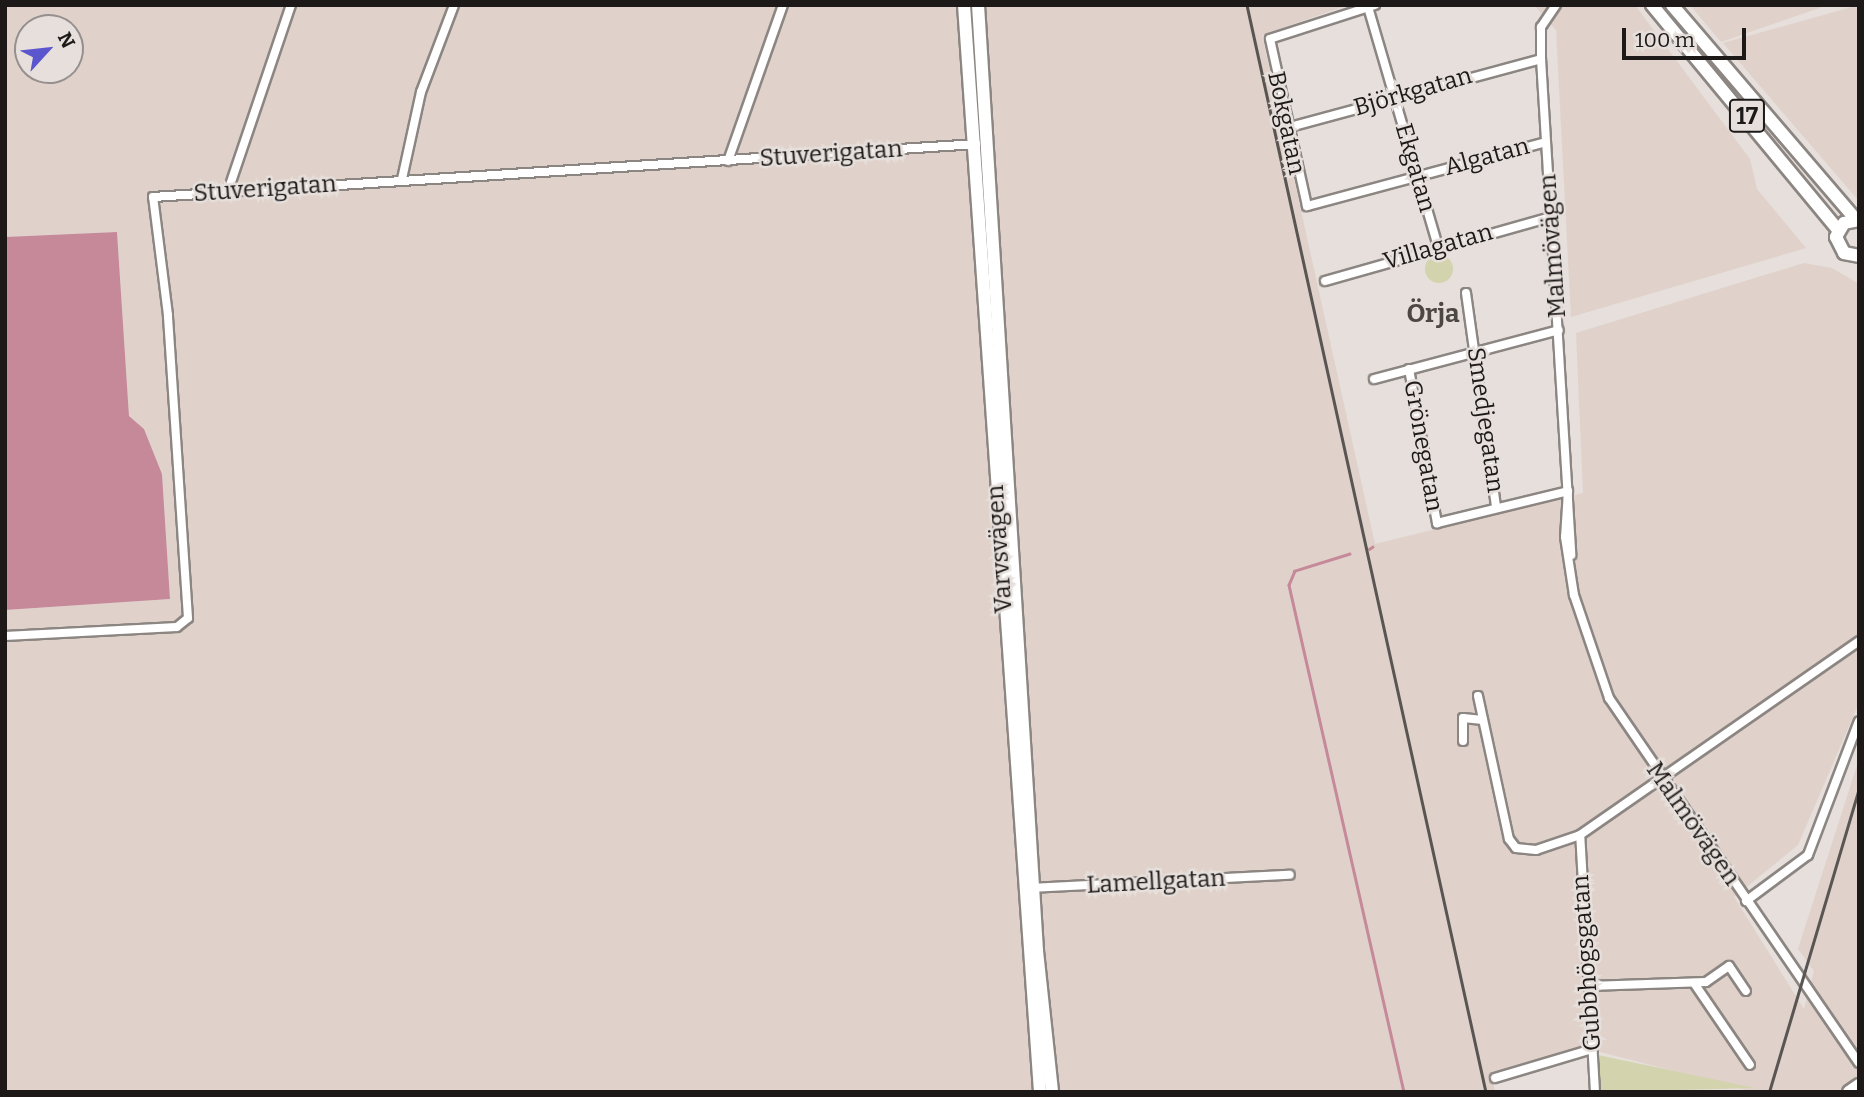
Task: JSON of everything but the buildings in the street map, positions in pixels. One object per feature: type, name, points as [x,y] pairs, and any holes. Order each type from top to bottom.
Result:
[{"type":"main road","name":"Varvsvägen","points":[[964,5],[979,144],[1029,888],[1040,1092]]},
{"type":"main road","name":"17","points":[[1652,5],[1838,230],[1838,246],[1857,258]]},
{"type":"main road","name":"17","points":[[1672,5],[1858,220],[1838,230]]},
{"type":"main road","name":"Varvsvägen","points":[[977,7],[979,144]]},
{"type":"main road","name":"Varvsvägen","points":[[1029,888],[1052,1092]]},
{"type":"main road","points":[[1849,1092],[1859,1086]]},
{"type":"street","points":[[229,188],[291,5]]},
{"type":"street","points":[[402,179],[421,92],[454,5]]},
{"type":"street","points":[[728,161],[783,5]]},
{"type":"street","points":[[1542,5],[1548,13],[1556,5]]},
{"type":"street","name":"Bokgatan","points":[[1307,206],[1286,128],[1270,40],[1371,6]]},
{"type":"street","name":"Ekgatan","points":[[1371,6],[1394,97],[1438,247]]},
{"type":"street","name":"Malmövägen","points":[[1548,13],[1541,59],[1571,565],[1591,658],[1661,779],[1859,1063]]},
{"type":"street","name":"Björkgatan","points":[[1286,128],[1541,59]]},
{"type":"street","name":"Algatan","points":[[1307,206],[1546,142]]},
{"type":"street","name":"Stuverigatan","points":[[5,636],[177,627],[188,618],[168,315],[153,197],[229,188],[728,161],[979,144]]},
{"type":"street","name":"Villagatan","points":[[1325,281],[1551,217]]},
{"type":"street","name":"Smedjegatan","points":[[1466,293],[1496,507]]},
{"type":"street","points":[[1374,379],[1559,330]]},
{"type":"street","name":"Grönegatan","points":[[1409,369],[1437,523],[1496,507]]},
{"type":"street","points":[[1496,507],[1568,491]]},
{"type":"street","name":"Gubbhögsgatan","points":[[1478,696],[1483,706],[1483,720],[1506,829],[1516,848],[1546,848],[1580,835],[1859,640]]},
{"type":"street","points":[[1463,741],[1463,718],[1483,720]]},
{"type":"street","points":[[1746,901],[1808,855],[1859,722]]},
{"type":"street","name":"Gubbhögsgatan","points":[[1580,835],[1595,1092]]},
{"type":"street","name":"Lamellgatan","points":[[1029,888],[1290,875]]},
{"type":"street","points":[[1589,986],[1694,983],[1729,966],[1746,990]]},
{"type":"street","points":[[1694,983],[1750,1065]]},
{"type":"street","points":[[1495,1079],[1592,1049]]},
{"type":"shaded area","points":[[5,5],[1348,5],[1262,35],[1375,544],[1583,493],[1576,333],[1804,263],[1832,268],[1859,284],[1859,703],[1798,845],[1734,897],[1804,1009],[1814,971],[1798,949],[1859,759],[1859,1092],[1754,1092],[1585,1048],[1492,1075],[1495,1092],[5,1092],[5,610],[170,599],[162,474],[144,429],[129,416],[117,232],[5,237]]},
{"type":"shaded area","points":[[1534,5],[1635,5],[1750,159],[1757,189],[1806,248],[1571,317],[1556,30]]},
{"type":"shaded area","points":[[1690,5],[1828,5],[1721,42]]},
{"type":"shaded area","points":[[1859,5],[1859,201],[1723,43]]},
{"type":"shaded area","points":[[117,232],[129,416],[144,429],[162,474],[170,599],[5,610],[5,237]]},
{"type":"green space","points":[[1439,255],[1449,259],[1453,269],[1449,279],[1439,283],[1429,279],[1425,269],[1429,259]]},
{"type":"green space","points":[[1598,1055],[1755,1088],[1600,1092]]},
{"type":"waterway","points":[[1350,554],[1295,571],[1289,585],[1404,1092]]},
{"type":"railway","points":[[1247,5],[1486,1092]]},
{"type":"railway","points":[[1769,1092],[1859,788]]},
{"type":"district","name":"Örja","points":[[1433,314]]}]
